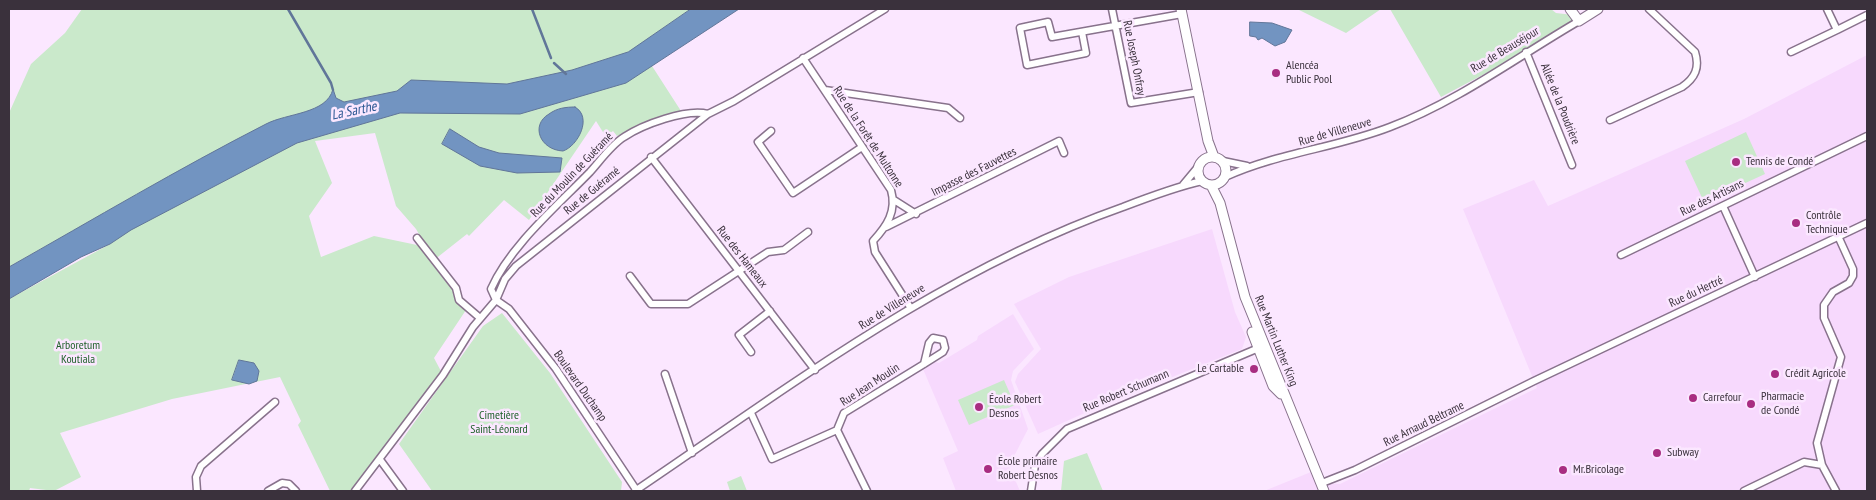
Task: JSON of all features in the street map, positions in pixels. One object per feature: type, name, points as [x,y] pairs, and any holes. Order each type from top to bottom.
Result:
[{"type":"street","name":"Rue de Guéramé","points":[[355,491],[381,461],[443,375],[480,318],[496,300],[505,279],[516,266],[651,157],[708,114],[734,101],[885,9]]},
{"type":"street","name":"Rue Joseph Onfray","points":[[1112,9],[1131,103],[1199,92]]},
{"type":"street","points":[[1570,9],[1579,21]]},
{"type":"street","name":"Rue de Beauséjour","points":[[1425,112],[1598,9]]},
{"type":"street","points":[[1610,120],[1682,87],[1696,72],[1698,61],[1695,52],[1649,9]]},
{"type":"street","points":[[1827,9],[1837,30]]},
{"type":"street","points":[[1082,32],[1086,54],[1027,65],[1020,28],[1048,22],[1052,37],[1116,26],[1182,11],[1199,92],[1208,141],[1209,158]]},
{"type":"street","points":[[1791,52],[1867,15]]},
{"type":"street","name":"Allée de la Poudrière","points":[[1526,52],[1572,165]]},
{"type":"street","name":"Rue de la Forêt de Multonne","points":[[803,58],[891,190],[894,200],[886,227],[873,241],[875,252],[910,307]]},
{"type":"street","points":[[824,90],[948,108],[960,118]]},
{"type":"street","name":"Rue du Moulin de Guéramé","points":[[496,300],[491,289],[496,278],[516,251],[623,137],[656,122],[699,112],[708,114]]},
{"type":"street","name":"Rue de Villeneuve","points":[[1249,166],[1362,137],[1425,112]]},
{"type":"street","points":[[771,131],[758,142],[793,193],[862,147]]},
{"type":"street","name":"Rue des Artisans","points":[[1621,255],[1867,136]]},
{"type":"street","name":"Impasse des Fauvettes","points":[[886,227],[916,214],[1059,141],[1064,153]]},
{"type":"street","name":"Rue des Hameaux","points":[[651,157],[815,370]]},
{"type":"street","points":[[1209,158],[1249,166]]},
{"type":"street","points":[[1183,185],[1198,167],[1209,158]]},
{"type":"street","points":[[1223,161],[1226,169],[1223,180]]},
{"type":"street","points":[[1198,167],[1199,177],[1202,181],[1211,185],[1249,166]]},
{"type":"street","name":"Rue Martin Luther King","points":[[1220,203],[1223,180]]},
{"type":"street","name":"Rue de Villeneuve","points":[[636,491],[910,307],[1028,246],[1085,220],[1183,185],[1202,181]]},
{"type":"street","name":"Rue Martin Luther King","points":[[1211,185],[1220,203],[1260,347],[1286,400],[1323,487]]},
{"type":"street","points":[[894,200],[916,214]]},
{"type":"street","points":[[1723,206],[1755,277]]},
{"type":"street","name":"Rue du Hertré","points":[[1534,381],[1867,223]]},
{"type":"street","points":[[630,276],[651,304],[688,304],[768,252],[784,250],[808,232]]},
{"type":"street","points":[[1836,491],[1822,464],[1818,443],[1841,357],[1824,318],[1824,305],[1827,298],[1849,283],[1854,276],[1853,269],[1838,236]]},
{"type":"street","points":[[417,238],[456,288],[459,300],[480,318]]},
{"type":"street","name":"Boulevard Duchamp","points":[[496,300],[509,309],[556,370],[636,491]]},
{"type":"street","points":[[751,352],[739,335],[770,311]]},
{"type":"street","name":"Rue Robert Schumann","points":[[1031,491],[1038,460],[1044,449],[1067,429],[1260,347]]},
{"type":"street","name":"Rue Jean Moulin","points":[[837,430],[844,413],[924,364]]},
{"type":"street","points":[[665,374],[692,453]]},
{"type":"street","name":"Rue Arnaud Beltrame","points":[[1323,487],[1534,381]]},
{"type":"street","points":[[197,491],[196,477],[201,466],[275,402]]},
{"type":"street","points":[[751,413],[772,459],[837,430],[867,491]]},
{"type":"street","points":[[381,461],[403,491]]},
{"type":"street","points":[[1744,491],[1804,462],[1822,464]]},
{"type":"street","points":[[268,491],[282,483],[289,484],[296,491]]},
{"type":"shaded area","points":[[1867,55],[1867,491],[1264,491],[1316,470],[1322,483],[1340,484],[1537,388],[1463,209],[1534,180],[1548,206],[1744,119]]},
{"type":"shaded area","points":[[1212,229],[1235,312],[1246,337],[1242,349],[1120,398],[1118,394],[1108,399],[1109,402],[1038,434],[1015,382],[1018,374],[1041,349],[1014,304],[1069,277]]},
{"type":"shaded area","name":"École Robert Desnos","points":[[1013,314],[1034,349],[1013,371],[1011,380],[1028,429],[1009,466],[1020,491],[956,491],[943,458],[958,451],[923,369],[935,362],[939,363],[977,340],[978,336]]},
{"type":"green space","name":"Arboretum Koutiala","points":[[82,9],[722,9],[652,66],[681,111],[617,136],[613,131],[606,137],[596,121],[529,220],[504,200],[469,236],[467,234],[434,260],[416,229],[396,206],[375,133],[315,141],[332,183],[309,216],[321,257],[374,236],[417,245],[456,288],[459,300],[468,307],[434,358],[443,375],[355,491],[330,491],[298,425],[301,421],[280,377],[172,399],[60,433],[81,477],[54,491],[30,488],[29,491],[9,491],[9,299],[110,244],[50,244],[9,267],[9,113],[31,64],[65,33]]},
{"type":"green space","points":[[1297,9],[1381,9],[1346,33]]},
{"type":"green space","points":[[1390,9],[1551,9],[1556,13],[1573,15],[1579,21],[1526,52],[1441,97]]},
{"type":"green space","name":"Tennis de Condé","points":[[1746,132],[1765,174],[1704,202],[1685,161]]},
{"type":"green space","name":"Cimetière Saint-Léonard","points":[[502,313],[550,373],[622,482],[621,491],[432,491],[399,444],[483,326]]},
{"type":"green space","points":[[1004,380],[1015,405],[969,425],[958,400]]},
{"type":"green space","points":[[1087,453],[1103,491],[1061,491],[1064,461]]},
{"type":"green space","points":[[741,476],[747,491],[730,491],[727,482]]},
{"type":"water","name":"La Sarthe","points":[[691,9],[739,9],[626,83],[520,114],[400,113],[297,143],[131,230],[110,244],[81,257],[9,299],[9,267],[233,141],[275,120],[315,108],[329,97],[333,89],[336,98],[344,102],[397,91],[411,80],[507,84],[572,70],[628,52]]},
{"type":"water","points":[[1250,22],[1272,23],[1292,30],[1285,42],[1275,46],[1262,38],[1258,40],[1256,37],[1250,36]]},
{"type":"water","points":[[575,107],[583,117],[583,124],[578,138],[569,148],[563,151],[555,150],[548,146],[540,136],[540,124],[543,119],[558,109]]},
{"type":"water","points":[[450,129],[479,147],[499,153],[562,158],[560,172],[517,173],[480,166],[442,144]]},
{"type":"water","points":[[239,360],[254,363],[259,371],[257,381],[249,384],[232,380]]},
{"type":"waterway","points":[[288,9],[331,83],[333,90]]},
{"type":"waterway","points":[[532,9],[551,58]]},
{"type":"waterway","points":[[554,63],[566,74]]},
{"type":"place","name":"Alencéa Public Pool","points":[[1276,73]]},
{"type":"place","name":"Tennis de Condé","points":[[1736,162]]},
{"type":"place","name":"Contrôle Technique","points":[[1796,223]]},
{"type":"place","name":"Le Cartable","points":[[1254,369]]},
{"type":"place","name":"Crédit Agricole","points":[[1775,374]]},
{"type":"place","name":"Carrefour","points":[[1693,398]]},
{"type":"place","name":"Pharmacie de Condé","points":[[1751,404]]},
{"type":"place","name":"École Robert Desnos","points":[[979,407]]},
{"type":"place","name":"Subway","points":[[1657,453]]},
{"type":"place","name":"École primaire Robert Desnos","points":[[988,469]]},
{"type":"place","name":"Mr.Bricolage","points":[[1563,470]]}]
